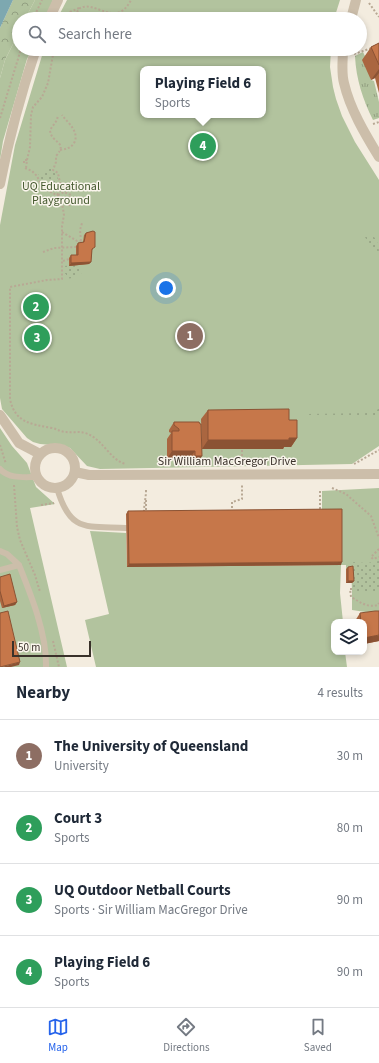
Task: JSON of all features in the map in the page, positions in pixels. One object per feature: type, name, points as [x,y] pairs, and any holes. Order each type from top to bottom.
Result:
[{"type":"street","points":[[52,12],[58,0]]},
{"type":"street","points":[[353,12],[356,0]]},
{"type":"street","points":[[0,184],[8,144],[34,56]]},
{"type":"street","points":[[343,56],[344,83],[354,111],[379,157]]},
{"type":"street","points":[[0,415],[19,442],[40,454]]},
{"type":"street","points":[[51,448],[62,449],[72,457],[75,472],[68,483],[57,488],[46,486],[40,482],[36,477],[35,464],[40,454],[51,448]]},
{"type":"street","name":"Sir William MacGregor Drive","points":[[75,472],[89,475],[379,474]]},
{"type":"lane","points":[[2,471],[14,477],[36,477]]},
{"type":"lane","points":[[57,488],[67,513],[75,522],[91,526],[126,528]]},
{"type":"lane","points":[[0,551],[8,554],[19,565],[39,622],[46,667]]},
{"type":"lane","points":[[0,570],[19,565]]},
{"type":"path","points":[[36,12],[42,0]]},
{"type":"path","points":[[70,12],[92,4],[114,12],[123,9],[131,0]]},
{"type":"path","points":[[369,3],[379,16]]},
{"type":"path","points":[[77,12],[80,8]]},
{"type":"path","points":[[367,49],[374,47]]},
{"type":"path","points":[[0,118],[19,56]]},
{"type":"path","points":[[53,56],[48,83],[42,97],[33,107],[31,115],[30,147],[26,168],[37,176],[42,187],[57,195],[62,203],[64,210],[62,232],[62,279],[47,280],[10,287],[10,399],[12,408],[23,420],[36,425],[66,432],[84,433],[96,438],[121,463],[132,464]]},
{"type":"path","points":[[57,195],[61,188],[58,173],[53,170],[56,162],[56,156],[60,150],[61,144],[53,138],[50,134],[50,130],[57,120],[58,115]]},
{"type":"path","points":[[60,150],[71,147],[76,136],[62,115]]},
{"type":"path","points":[[373,124],[379,122]]},
{"type":"path","points":[[24,163],[24,160],[27,160]]},
{"type":"path","points":[[57,195],[64,192],[71,195],[69,206]]},
{"type":"path","points":[[81,245],[82,241],[80,230],[82,223]]},
{"type":"path","points":[[62,232],[77,241],[82,241]]},
{"type":"path","points":[[43,252],[54,248],[76,247]]},
{"type":"path","points":[[62,262],[69,259]]},
{"type":"path","points":[[0,445],[6,464],[2,471]]},
{"type":"path","points":[[242,450],[242,468]]},
{"type":"path","points":[[351,466],[379,450]]},
{"type":"path","points":[[14,477],[18,534],[35,575],[40,596]]},
{"type":"path","points":[[232,513],[232,502],[242,500],[242,486]]},
{"type":"path","points":[[332,488],[346,494],[371,516],[379,538]]},
{"type":"path","points":[[145,514],[144,503],[146,499],[146,490]]},
{"type":"path","points":[[320,491],[320,512]]},
{"type":"path","points":[[41,504],[55,502]]},
{"type":"path","points":[[379,549],[371,556],[373,559],[379,557]]},
{"type":"path","points":[[352,588],[350,589],[351,597],[363,605],[378,606],[379,603]]},
{"type":"path","points":[[52,638],[60,667]]},
{"type":"green space","points":[[13,0],[35,0],[29,12],[12,12],[12,46],[5,60],[0,78],[0,28]]},
{"type":"green space","points":[[35,0],[53,0],[48,12],[29,12]]},
{"type":"green space","points":[[67,0],[340,0],[336,12],[61,12]]},
{"type":"green space","points":[[12,46],[12,56],[28,56],[3,141],[0,160],[0,78],[5,60]]},
{"type":"green space","name":"UQ Educational Playground","points":[[42,56],[331,56],[330,67],[333,87],[342,116],[355,142],[379,180],[379,446],[352,464],[100,469],[87,466],[70,448],[33,442],[27,438],[2,409],[0,398],[0,225],[15,145]]},
{"type":"green space","points":[[355,56],[365,56],[371,80],[374,81],[379,102],[379,118],[373,120],[363,97],[357,73]]},
{"type":"green space","points":[[51,168],[57,175],[59,186],[55,191],[45,186],[38,175]]},
{"type":"green space","points":[[364,236],[374,237],[376,239],[379,248],[379,256]]},
{"type":"green space","points":[[77,265],[77,269],[85,268],[82,273],[66,279],[66,274],[64,274],[64,266]]},
{"type":"green space","points":[[379,408],[379,415],[375,416],[306,417],[306,414],[368,413],[376,411]]},
{"type":"green space","points":[[0,428],[12,446],[27,463],[36,487],[55,504],[30,508],[67,667],[0,667]]},
{"type":"green space","points":[[379,488],[379,614],[352,610],[352,583],[346,583],[346,565],[341,565],[340,593],[343,619],[331,619],[331,655],[345,655],[347,667],[96,667],[85,620],[109,614],[90,531],[126,533],[127,567],[340,565],[322,512],[322,491]]},
{"type":"green space","points":[[379,561],[379,591],[352,592],[351,562],[367,563]]},
{"type":"water","points":[[0,0],[13,0],[0,28]]},
{"type":"building","points":[[379,43],[379,65],[371,47]]},
{"type":"building","points":[[93,231],[95,232],[95,247],[92,249],[91,262],[71,263],[71,255],[78,255],[78,243],[84,242],[86,233]]},
{"type":"building","points":[[289,409],[289,420],[297,420],[297,438],[289,438],[289,440],[208,440],[208,410]]},
{"type":"building","points":[[174,422],[199,422],[201,424],[202,456],[195,456],[195,451],[172,451],[172,431],[179,431],[179,429],[174,425]]},
{"type":"building","points":[[342,509],[342,562],[129,564],[128,511]]},
{"type":"building","points":[[353,566],[354,581],[348,581],[348,567]]},
{"type":"building","points":[[10,574],[17,602],[4,606],[0,591],[0,577]]},
{"type":"building","points":[[8,611],[20,662],[0,667],[0,613]]},
{"type":"building","points":[[379,611],[379,635],[367,637],[367,619],[361,619],[360,613]]},
{"type":"place","name":"Playing Field 6","points":[[203,146]]},
{"type":"place","name":"Court 3","points":[[36,307]]},
{"type":"place","name":"The University of Queensland","points":[[190,336]]},
{"type":"place","name":"UQ Outdoor Netball Courts","points":[[37,338]]}]
